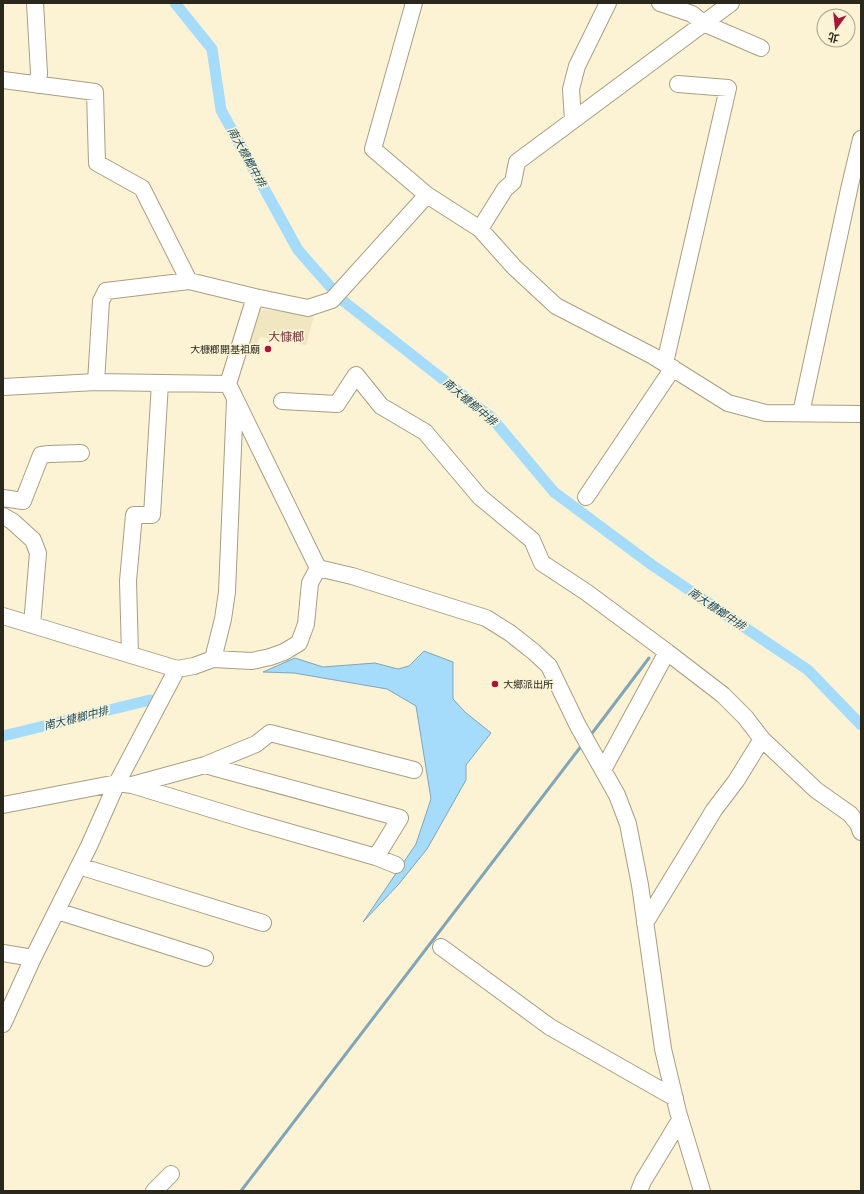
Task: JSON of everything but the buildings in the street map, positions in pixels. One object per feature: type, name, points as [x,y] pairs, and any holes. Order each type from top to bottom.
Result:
[{"type":"street","points":[[35,3],[39,73],[38,86]]},
{"type":"street","points":[[414,3],[373,149],[427,196],[480,229],[514,267],[556,306],[669,366],[728,403],[766,413],[861,414]]},
{"type":"street","points":[[573,120],[571,89],[577,66],[608,3]]},
{"type":"street","points":[[660,3],[692,14],[703,23],[761,48]]},
{"type":"street","points":[[480,229],[505,189],[512,182],[517,162],[731,3]]},
{"type":"street","points":[[3,80],[38,86],[95,92],[97,163],[142,188],[189,281]]},
{"type":"street","points":[[586,497],[669,366],[728,88],[678,84]]},
{"type":"street","points":[[801,413],[855,187],[861,139]]},
{"type":"street","points":[[96,382],[101,301],[106,291],[189,281],[308,308],[332,300],[427,196]]},
{"type":"street","points":[[213,659],[223,619],[227,592],[231,391],[255,297]]},
{"type":"street","points":[[282,400],[337,404],[356,375],[381,406],[425,432],[480,497],[532,540],[542,563],[586,592],[723,695],[745,716],[762,739],[816,790],[850,814],[860,826]]},
{"type":"street","points":[[3,387],[96,382],[160,383],[231,391]]},
{"type":"street","points":[[130,654],[128,581],[134,515],[152,516],[160,383]]},
{"type":"street","points":[[231,391],[318,568]]},
{"type":"street","points":[[3,498],[23,501],[41,455],[81,453]]},
{"type":"street","points":[[3,516],[12,521],[33,540],[38,553],[32,625]]},
{"type":"street","points":[[3,616],[178,668],[194,666],[213,659],[252,661],[284,652],[299,642],[306,624],[310,584],[318,568]]},
{"type":"street","points":[[318,568],[352,576],[486,618],[510,633],[549,666],[578,726],[617,795],[628,824],[664,1049],[680,1120],[702,1191]]},
{"type":"street","points":[[603,770],[667,652]]},
{"type":"street","points":[[3,1024],[33,958],[79,866],[125,784],[178,668]]},
{"type":"street","points":[[3,805],[125,784],[205,765],[256,744],[270,733],[414,770]]},
{"type":"street","points":[[645,923],[714,810],[736,781],[762,739]]},
{"type":"street","points":[[205,765],[400,818],[376,857]]},
{"type":"street","points":[[125,784],[376,857],[396,865]]},
{"type":"street","points":[[79,866],[263,923]]},
{"type":"street","points":[[57,911],[205,958]]},
{"type":"street","points":[[441,946],[550,1027],[675,1098]]},
{"type":"street","points":[[3,953],[33,958]]},
{"type":"street","points":[[639,1191],[643,1181],[680,1120]]},
{"type":"street","points":[[154,1191],[171,1174]]},
{"type":"shaded area","points":[[260,309],[314,316],[306,345],[260,337],[254,352],[243,352]]},
{"type":"water","points":[[424,651],[453,662],[453,699],[465,712],[491,733],[466,765],[466,780],[427,849],[398,885],[363,922],[416,844],[431,799],[416,706],[387,689],[294,673],[263,672],[295,658],[323,667],[375,663],[398,669],[409,666]]},
{"type":"waterway","name":"南大槺榔中排","points":[[175,3],[212,49],[221,110],[298,250],[342,300],[491,417],[554,492],[652,565],[808,670],[861,725]]},
{"type":"waterway","points":[[590,736],[649,658]]},
{"type":"waterway","name":"南大槺榔中排","points":[[3,736],[150,700]]},
{"type":"waterway","points":[[241,1191],[582,745]]},
{"type":"place","name":"大槺榔開基祖廟","points":[[268,349]]},
{"type":"place","name":"大鄉派出所","points":[[495,684]]},
{"type":"district","name":"大慷榔","points":[[286,336]]}]
